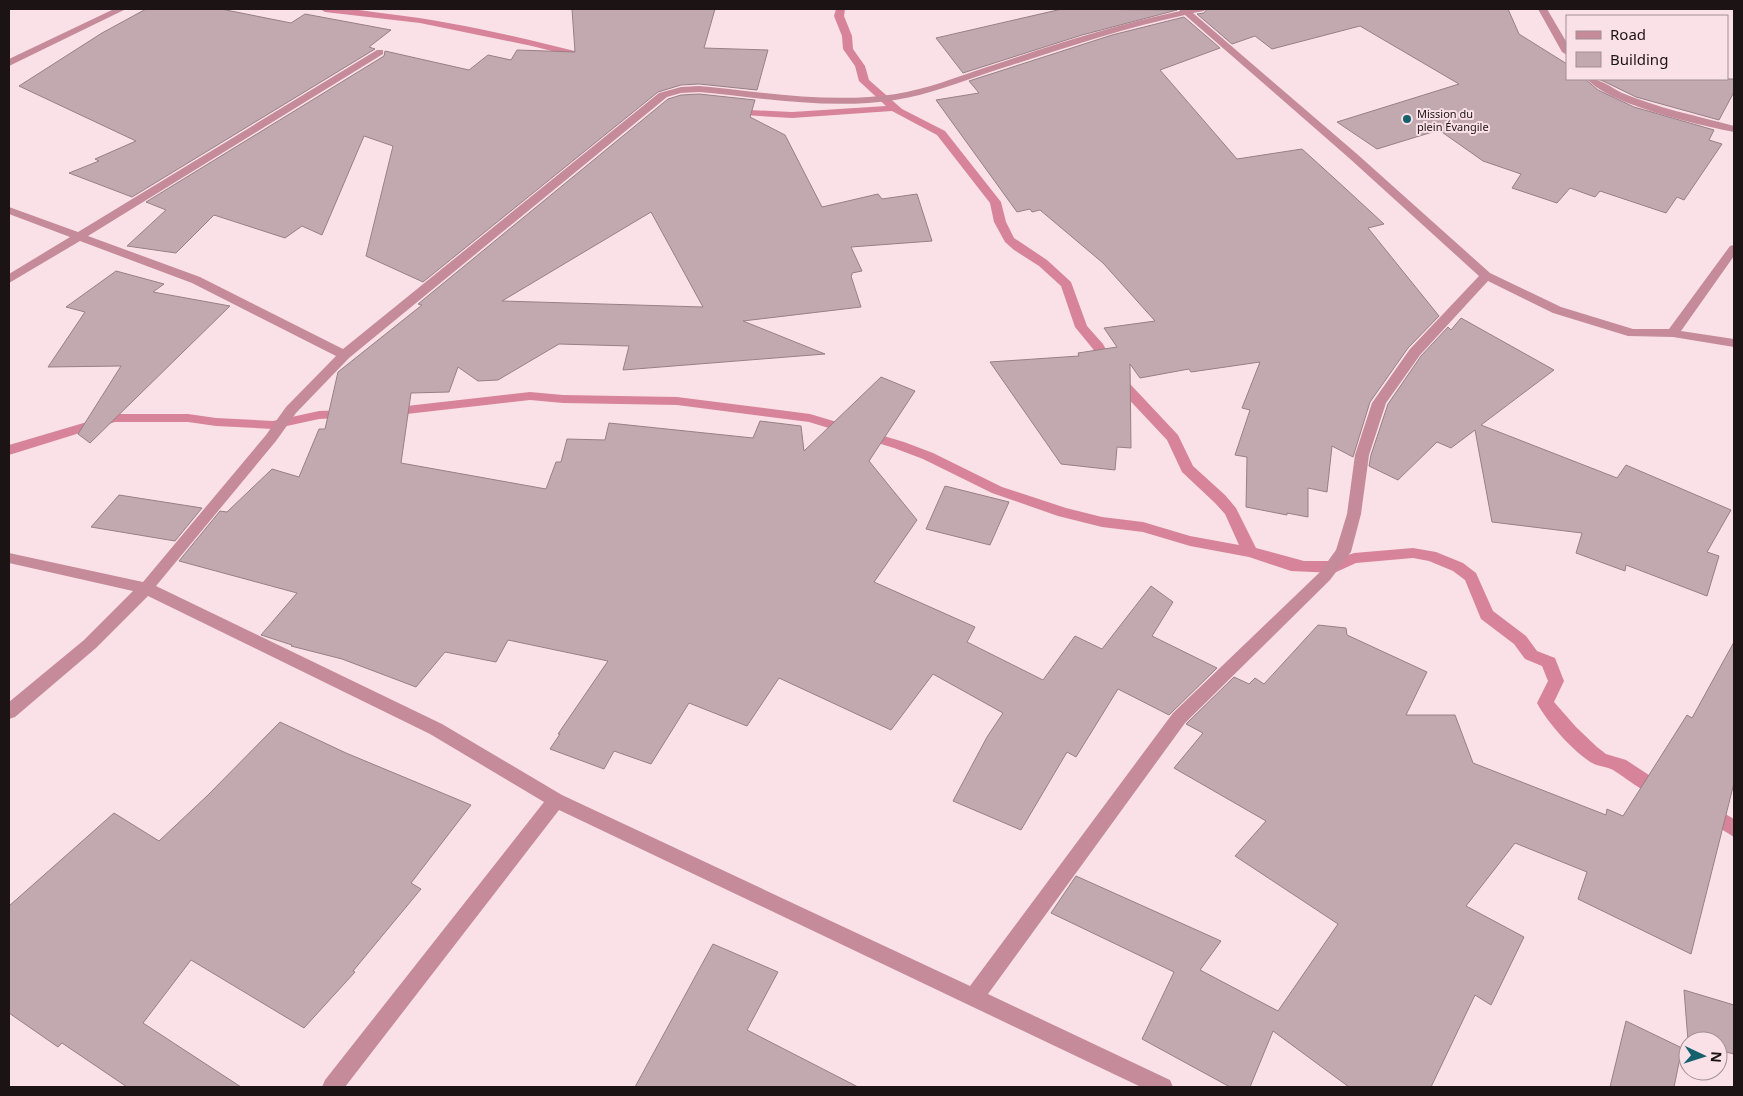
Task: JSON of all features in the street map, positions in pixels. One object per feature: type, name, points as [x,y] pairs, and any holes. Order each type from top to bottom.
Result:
[{"type":"street","points":[[9,63],[121,9]]},
{"type":"street","points":[[9,712],[90,644],[146,588],[271,438],[291,410],[344,355],[663,95],[681,90],[717,91],[810,100],[870,100],[898,96],[946,84],[1069,44],[1185,10],[1201,9]]},
{"type":"street","points":[[1542,9],[1566,50]]},
{"type":"street","points":[[1185,10],[1353,156],[1486,276],[1557,310],[1632,333],[1673,333],[1734,343]]},
{"type":"street","points":[[9,279],[380,52]]},
{"type":"street","points":[[1593,80],[1599,86],[1640,102],[1734,129]]},
{"type":"street","points":[[9,210],[196,280],[344,355]]},
{"type":"street","points":[[1673,333],[1734,248]]},
{"type":"street","points":[[974,997],[1179,718],[1325,576],[1343,552],[1354,514],[1362,455],[1379,403],[1415,352],[1486,276]]},
{"type":"street","points":[[9,558],[146,588],[436,729],[556,800],[1163,1087]]},
{"type":"street","points":[[332,1087],[556,800]]},
{"type":"building","points":[[146,9],[221,9],[291,23],[305,14],[391,30],[369,47],[375,49],[132,197],[69,173],[99,161],[95,159],[136,141],[19,86],[102,33]]},
{"type":"building","points":[[572,9],[715,9],[704,48],[768,50],[757,90],[699,84],[681,85],[658,92],[423,282],[366,256],[393,146],[364,136],[322,235],[302,226],[285,238],[214,215],[176,253],[127,246],[166,210],[146,202],[384,56],[385,51],[469,70],[488,55],[511,60],[517,50],[575,52]]},
{"type":"building","points":[[1062,9],[1177,10],[1082,35],[963,73],[936,38]]},
{"type":"building","points":[[1207,9],[1508,9],[1519,34],[1566,63],[1566,80],[1586,80],[1598,90],[1634,107],[1714,130],[1709,140],[1722,144],[1684,200],[1677,197],[1666,213],[1600,191],[1595,197],[1570,188],[1557,203],[1512,188],[1521,174],[1483,161],[1439,130],[1377,149],[1337,122],[1459,84],[1360,26],[1272,49],[1255,36],[1232,44],[1197,14],[1204,13]]},
{"type":"building","points":[[1184,17],[1220,48],[1160,70],[1237,159],[1302,149],[1384,224],[1368,228],[1439,316],[1408,348],[1370,402],[1353,457],[1332,446],[1327,492],[1308,488],[1308,517],[1246,507],[1247,457],[1235,455],[1250,410],[1242,408],[1260,362],[1191,372],[1189,369],[1140,378],[1130,364],[1131,448],[1117,447],[1115,470],[1061,464],[990,362],[1079,356],[1078,353],[1117,347],[1104,328],[1155,321],[1103,263],[1040,210],[1032,212],[1030,209],[1017,212],[936,100],[979,93],[969,81],[1112,35]]},
{"type":"building","points":[[1734,79],[1734,92],[1719,120],[1636,97],[1601,80]]},
{"type":"building","points":[[699,94],[755,100],[750,117],[785,135],[822,207],[878,194],[882,199],[917,194],[932,241],[851,247],[862,271],[852,273],[851,276],[861,307],[743,321],[825,354],[623,370],[629,346],[559,344],[498,380],[478,381],[458,367],[449,392],[411,393],[401,463],[546,489],[556,462],[561,462],[567,439],[605,440],[609,423],[753,438],[760,421],[801,426],[804,451],[881,377],[915,391],[869,461],[917,520],[874,582],[975,627],[967,642],[1043,680],[1075,636],[1102,649],[1151,586],[1173,602],[1152,636],[1217,668],[1169,715],[1118,689],[1076,757],[1067,752],[1021,830],[953,801],[987,737],[1003,713],[933,674],[891,730],[779,678],[747,726],[689,703],[651,764],[614,751],[604,769],[550,749],[560,734],[558,734],[608,661],[508,640],[496,662],[445,652],[416,687],[342,659],[291,646],[261,635],[297,593],[179,561],[220,511],[227,512],[272,469],[299,477],[319,429],[325,429],[338,372],[422,305],[418,304],[668,99],[681,95]],"holes":[[[651,212],[703,307],[502,301]]]},
{"type":"building","points":[[116,271],[164,284],[153,292],[230,306],[90,443],[78,434],[121,366],[48,367],[85,312],[66,307]]},
{"type":"building","points":[[1461,318],[1554,370],[1481,425],[1617,478],[1626,465],[1731,510],[1707,552],[1719,556],[1707,596],[1626,565],[1625,571],[1576,553],[1582,533],[1492,522],[1475,430],[1451,448],[1437,442],[1398,480],[1369,466],[1388,404],[1421,356],[1448,327],[1451,330]]},
{"type":"building","points":[[945,486],[1009,502],[990,545],[926,529]]},
{"type":"building","points":[[119,495],[202,508],[175,541],[91,527]]},
{"type":"building","points":[[1318,625],[1346,628],[1347,635],[1427,672],[1406,715],[1455,715],[1473,763],[1606,815],[1607,809],[1623,816],[1687,715],[1692,718],[1734,642],[1734,783],[1691,954],[1578,899],[1587,872],[1515,843],[1466,906],[1524,937],[1491,1005],[1475,995],[1431,1087],[1349,1087],[1273,1031],[1250,1087],[1230,1087],[1142,1039],[1174,972],[1051,913],[1076,876],[1221,941],[1200,970],[1278,1011],[1338,924],[1235,856],[1266,821],[1174,768],[1203,733],[1186,724],[1234,677],[1249,684],[1255,678],[1264,684]]},
{"type":"building","points":[[280,722],[346,753],[471,805],[411,883],[421,889],[353,971],[355,972],[304,1028],[191,960],[143,1023],[241,1087],[127,1087],[62,1043],[58,1047],[9,1013],[9,906],[114,813],[159,841],[208,795]]},
{"type":"building","points":[[713,944],[778,972],[747,1030],[858,1087],[635,1087]]},
{"type":"building","points":[[1684,990],[1734,1005],[1734,1054],[1728,1052],[1728,1031],[1687,1031]]},
{"type":"building","points":[[1626,1021],[1678,1046],[1678,1068],[1674,1087],[1610,1087]]},
{"type":"waterway","points":[[325,9],[420,20],[533,43],[591,58]]},
{"type":"waterway","points":[[840,9],[839,16],[847,36],[848,49],[860,66],[864,81],[895,108]]},
{"type":"waterway","points":[[730,112],[792,115],[833,114],[895,108]]},
{"type":"waterway","points":[[895,108],[941,133],[995,202],[1000,222],[1009,240],[1018,248],[1043,263],[1067,285],[1081,327],[1098,347],[1107,364],[1126,388],[1173,438],[1187,469],[1220,499],[1231,512],[1250,552]]},
{"type":"waterway","points":[[389,412],[530,396],[563,399],[677,401],[810,418],[899,445],[928,456],[997,490],[1063,512],[1102,522],[1143,527],[1190,541],[1250,552]]},
{"type":"waterway","points":[[9,450],[114,418],[188,418],[216,422],[273,425],[319,415],[349,414]]},
{"type":"waterway","points":[[1250,552],[1291,565],[1304,567],[1334,567],[1354,558],[1413,553],[1431,556],[1458,567],[1471,577],[1487,615],[1520,640],[1531,655],[1549,662],[1556,681],[1545,703],[1563,725],[1576,739],[1599,758],[1618,764],[1645,783],[1664,789]]},
{"type":"waterway","points":[[1708,812],[1734,829]]},
{"type":"place","name":"Mission du plein Évangile","points":[[1407,119]]}]
